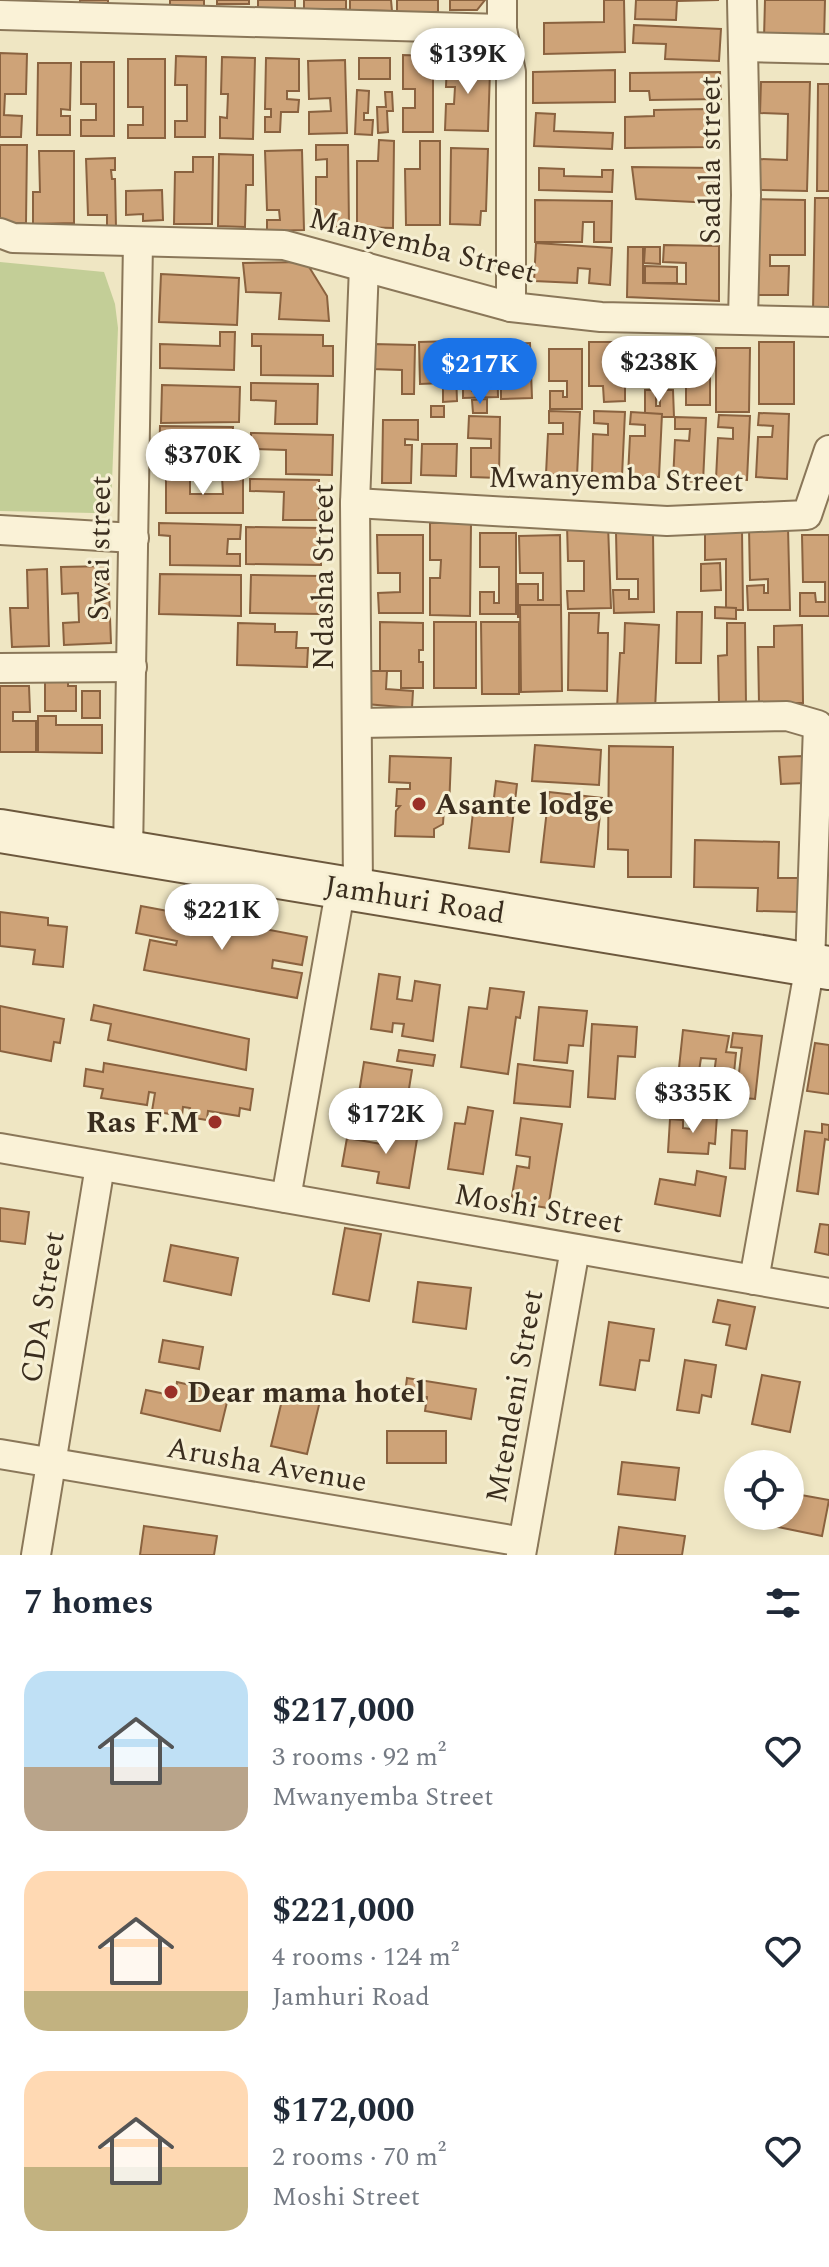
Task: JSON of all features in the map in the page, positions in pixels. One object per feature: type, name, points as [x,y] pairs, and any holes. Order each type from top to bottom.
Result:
[{"type":"main road","name":"Jamhuri Road","points":[[0,831],[820,967]]},
{"type":"street","points":[[502,0],[502,29],[511,72],[511,307]]},
{"type":"street","name":"Sadala street","points":[[742,0],[743,319]]},
{"type":"street","points":[[0,15],[502,29]]},
{"type":"street","points":[[744,47],[829,49]]},
{"type":"street","name":"Manyemba Street","points":[[0,233],[13,238],[284,245],[511,307],[601,317],[829,322]]},
{"type":"street","name":"Swai street","points":[[128,854],[138,242]]},
{"type":"street","name":"Ndasha Street","points":[[286,1198],[349,887],[359,723],[355,503],[364,266]]},
{"type":"street","name":"Mwanyemba Street","points":[[355,503],[667,521],[807,515],[829,450]]},
{"type":"street","points":[[0,530],[134,538]]},
{"type":"street","points":[[0,668],[132,667]]},
{"type":"street","points":[[359,723],[787,716],[818,725],[820,967],[754,1280]]},
{"type":"street","name":"Moshi Street","points":[[0,1148],[829,1293]]},
{"type":"street","name":"CDA Street","points":[[36,1555],[100,1166]]},
{"type":"street","name":"Mtendeni Street","points":[[522,1548],[575,1249]]},
{"type":"street","name":"Arusha Avenue","points":[[0,1454],[522,1548]]},
{"type":"green space","points":[[0,262],[104,272],[115,304],[118,328],[111,507],[94,513],[0,511]]},
{"type":"building","points":[[80,0],[108,0],[108,6],[80,6]]},
{"type":"building","points":[[170,0],[204,0],[204,8],[170,8]]},
{"type":"building","points":[[217,0],[249,0],[249,4],[217,4]]},
{"type":"building","points":[[258,0],[295,0],[295,9],[258,8]]},
{"type":"building","points":[[304,0],[346,0],[346,9],[304,9]]},
{"type":"building","points":[[350,0],[391,0],[392,11],[350,10]]},
{"type":"building","points":[[397,0],[438,0],[438,12],[397,12]]},
{"type":"building","points":[[450,0],[485,0],[477,10],[450,10]]},
{"type":"building","points":[[604,0],[624,0],[625,52],[544,54],[544,23],[604,22]]},
{"type":"building","points":[[636,0],[719,0],[677,1],[676,20],[635,19]]},
{"type":"building","points":[[765,0],[825,0],[824,40],[764,38]]},
{"type":"building","points":[[634,25],[721,29],[719,61],[665,59],[666,44],[633,43]]},
{"type":"building","points":[[0,53],[27,54],[26,94],[5,94],[4,115],[22,116],[21,137],[0,137]]},
{"type":"building","points":[[403,55],[433,56],[433,132],[403,132],[403,108],[415,108],[415,89],[403,89]]},
{"type":"building","points":[[176,56],[206,57],[205,137],[175,137],[175,121],[187,121],[187,85],[175,85]]},
{"type":"building","points":[[222,57],[255,58],[253,139],[220,138],[220,117],[227,118],[228,94],[221,94]]},
{"type":"building","points":[[266,58],[299,59],[299,91],[287,91],[287,99],[299,100],[298,112],[281,112],[280,132],[265,132],[265,117],[271,117],[271,109],[265,109]]},
{"type":"building","points":[[359,58],[390,58],[390,79],[359,79]]},
{"type":"building","points":[[128,59],[165,59],[165,138],[128,138],[128,125],[143,125],[143,107],[128,107]]},
{"type":"building","points":[[447,59],[481,60],[490,71],[488,131],[445,130],[446,104],[454,104],[455,87],[446,87]]},
{"type":"building","points":[[345,60],[347,133],[309,134],[309,112],[331,111],[330,98],[309,99],[308,61]]},
{"type":"building","points":[[81,62],[114,62],[114,136],[81,136],[81,120],[96,120],[96,104],[81,104]]},
{"type":"building","points":[[38,63],[71,63],[70,110],[61,109],[61,116],[70,116],[70,135],[37,135]]},
{"type":"building","points":[[615,70],[615,102],[533,103],[533,72]]},
{"type":"building","points":[[720,72],[721,99],[650,100],[649,91],[630,91],[630,73]]},
{"type":"building","points":[[761,82],[810,82],[807,191],[758,190],[759,159],[787,160],[788,114],[760,113]]},
{"type":"building","points":[[818,84],[829,84],[829,191],[817,191]]},
{"type":"building","points":[[357,90],[369,91],[368,113],[364,113],[364,120],[373,120],[372,135],[355,134]]},
{"type":"building","points":[[385,92],[392,92],[393,111],[387,111],[388,132],[378,133],[377,107],[386,107]]},
{"type":"building","points":[[708,109],[709,147],[625,148],[625,117],[654,116],[654,110]]},
{"type":"building","points":[[536,113],[555,114],[554,131],[613,133],[612,149],[534,146]]},
{"type":"building","points":[[379,140],[394,141],[393,228],[357,227],[357,161],[378,161]]},
{"type":"building","points":[[420,141],[440,141],[440,225],[406,225],[405,169],[420,169]]},
{"type":"building","points":[[0,145],[27,145],[26,223],[0,223]]},
{"type":"building","points":[[316,145],[348,145],[349,227],[316,227],[316,177],[327,177],[327,159],[316,160]]},
{"type":"building","points":[[451,148],[488,149],[486,211],[481,211],[480,225],[450,224]]},
{"type":"building","points":[[302,150],[304,230],[267,231],[267,220],[280,220],[279,210],[267,210],[265,151]]},
{"type":"building","points":[[39,151],[74,151],[74,223],[33,224],[33,192],[40,192]]},
{"type":"building","points":[[219,154],[253,155],[253,185],[246,185],[245,227],[218,226]]},
{"type":"building","points":[[193,157],[213,157],[212,224],[174,224],[175,172],[193,172]]},
{"type":"building","points":[[115,158],[115,170],[111,170],[112,179],[115,179],[116,228],[107,228],[107,215],[88,215],[86,159]]},
{"type":"building","points":[[632,167],[716,168],[713,203],[636,199]]},
{"type":"building","points":[[539,168],[564,169],[564,176],[602,177],[602,170],[613,170],[612,192],[539,190]]},
{"type":"building","points":[[162,190],[163,220],[143,221],[143,214],[126,215],[126,191]]},
{"type":"building","points":[[815,198],[829,198],[829,312],[813,312]]},
{"type":"building","points":[[751,199],[805,200],[805,255],[770,255],[770,266],[789,266],[788,295],[749,295]]},
{"type":"building","points":[[535,200],[612,201],[611,242],[594,242],[594,222],[583,222],[582,242],[535,242]]},
{"type":"building","points":[[536,243],[612,248],[610,285],[589,283],[590,269],[578,268],[577,283],[534,281]]},
{"type":"building","points":[[664,245],[719,246],[719,301],[627,297],[628,247],[643,247],[643,283],[686,284],[686,263],[663,262]]},
{"type":"building","points":[[645,247],[660,247],[660,264],[644,263]]},
{"type":"building","points":[[306,262],[327,296],[329,321],[279,319],[281,293],[246,292],[243,263]]},
{"type":"building","points":[[645,266],[677,267],[677,283],[645,283]]},
{"type":"building","points":[[161,274],[239,278],[237,325],[159,322]]},
{"type":"building","points":[[220,332],[235,332],[234,370],[160,368],[160,344],[220,346]]},
{"type":"building","points":[[252,334],[323,335],[323,346],[333,346],[333,376],[261,375],[261,346],[252,346]]},
{"type":"building","points":[[455,341],[457,401],[443,402],[443,383],[420,384],[419,342]]},
{"type":"building","points":[[589,342],[625,342],[625,401],[604,402],[603,386],[589,386]]},
{"type":"building","points":[[759,342],[794,342],[794,404],[759,404]]},
{"type":"building","points":[[530,343],[532,398],[501,399],[501,387],[509,387],[507,344]]},
{"type":"building","points":[[373,344],[415,345],[414,394],[402,394],[402,370],[372,369]]},
{"type":"building","points":[[465,346],[497,346],[498,397],[463,398],[463,386],[472,385],[472,391],[482,391],[481,377],[466,377]]},
{"type":"building","points":[[664,346],[665,377],[629,377],[628,347]]},
{"type":"building","points":[[716,348],[750,348],[749,412],[716,412]]},
{"type":"building","points":[[549,349],[582,349],[582,409],[550,409],[550,391],[563,391],[563,397],[567,397],[567,381],[549,381]]},
{"type":"building","points":[[677,349],[710,349],[710,405],[686,405],[686,373],[677,373]]},
{"type":"building","points":[[251,383],[318,384],[317,424],[275,424],[276,401],[251,400]]},
{"type":"building","points":[[162,385],[240,387],[239,422],[161,423]]},
{"type":"building","points":[[645,390],[656,390],[656,406],[660,406],[660,390],[673,390],[674,417],[645,417]]},
{"type":"building","points":[[487,399],[487,413],[473,413],[472,400]]},
{"type":"building","points":[[431,406],[444,406],[444,417],[431,417]]},
{"type":"building","points":[[549,411],[580,412],[577,476],[546,474],[548,434],[563,434],[563,423],[549,423]]},
{"type":"building","points":[[594,411],[625,412],[622,476],[592,475],[593,434],[608,435],[608,424],[594,423]]},
{"type":"building","points":[[631,412],[662,414],[659,477],[628,476],[630,436],[645,436],[645,425],[630,424]]},
{"type":"building","points":[[759,413],[789,414],[787,479],[756,477],[758,437],[772,437],[773,426],[758,425]]},
{"type":"building","points":[[719,415],[750,416],[747,480],[716,479],[718,438],[733,439],[733,428],[718,427]]},
{"type":"building","points":[[469,416],[500,417],[499,478],[471,477],[471,448],[491,448],[491,439],[468,438]]},
{"type":"building","points":[[675,417],[706,418],[703,482],[673,481],[675,440],[689,441],[690,429],[675,429]]},
{"type":"building","points":[[383,420],[418,420],[418,440],[405,439],[405,445],[412,445],[411,483],[382,483]]},
{"type":"building","points":[[160,426],[233,427],[232,447],[210,447],[210,465],[159,464]]},
{"type":"building","points":[[251,433],[333,435],[332,475],[286,474],[286,450],[251,449]]},
{"type":"building","points":[[422,444],[457,444],[456,476],[421,475]]},
{"type":"building","points":[[166,474],[190,474],[190,494],[223,494],[222,477],[243,477],[243,513],[166,513]]},
{"type":"building","points":[[250,479],[319,480],[319,520],[283,520],[284,492],[250,491]]},
{"type":"building","points":[[159,523],[241,525],[240,539],[228,539],[227,554],[240,554],[240,566],[170,565],[170,536],[159,535]]},
{"type":"building","points":[[430,523],[471,523],[470,616],[430,615],[430,578],[440,578],[441,560],[430,560]]},
{"type":"building","points":[[608,524],[611,608],[568,609],[567,591],[584,591],[584,561],[568,561],[567,525]]},
{"type":"building","points":[[246,527],[322,528],[321,565],[246,564]]},
{"type":"building","points":[[788,527],[790,610],[748,610],[747,586],[764,585],[764,593],[768,593],[768,579],[750,580],[749,528]]},
{"type":"building","points":[[742,530],[743,610],[726,610],[726,559],[705,560],[705,531]]},
{"type":"building","points":[[616,532],[653,532],[654,612],[614,613],[613,590],[629,590],[629,599],[638,599],[638,579],[617,579]]},
{"type":"building","points":[[480,533],[516,533],[516,614],[480,614],[480,592],[494,592],[494,603],[499,603],[499,567],[480,567]]},
{"type":"building","points":[[377,535],[423,535],[423,613],[379,613],[378,593],[400,592],[400,573],[378,573]]},
{"type":"building","points":[[560,535],[561,608],[552,608],[552,617],[518,617],[518,584],[538,584],[538,600],[543,600],[543,573],[520,573],[519,536]]},
{"type":"building","points":[[802,535],[829,535],[829,616],[800,616],[800,593],[815,593],[816,602],[825,602],[825,582],[803,582]]},
{"type":"building","points":[[720,563],[721,590],[701,591],[701,564]]},
{"type":"building","points":[[108,566],[111,643],[64,645],[63,623],[79,622],[78,593],[62,594],[61,567]]},
{"type":"building","points":[[47,569],[49,646],[12,647],[10,608],[28,608],[27,570]]},
{"type":"building","points":[[160,574],[241,575],[241,616],[159,614]]},
{"type":"building","points":[[251,575],[321,576],[321,614],[250,613]]},
{"type":"building","points":[[520,605],[561,605],[562,691],[521,692]]},
{"type":"building","points":[[715,607],[736,608],[736,619],[715,618]]},
{"type":"building","points":[[677,612],[702,612],[701,663],[676,663]]},
{"type":"building","points":[[569,613],[599,613],[598,633],[608,633],[607,691],[568,690]]},
{"type":"building","points":[[380,622],[423,623],[423,650],[419,650],[419,662],[423,662],[423,688],[401,688],[401,671],[380,671]]},
{"type":"building","points":[[434,622],[476,622],[476,688],[434,688]]},
{"type":"building","points":[[481,622],[519,622],[519,694],[482,694]]},
{"type":"building","points":[[238,623],[275,624],[275,632],[297,632],[296,648],[308,648],[307,667],[237,665]]},
{"type":"building","points":[[625,623],[659,625],[655,710],[617,708]]},
{"type":"building","points":[[727,623],[745,623],[746,704],[719,704],[718,656],[727,655]]},
{"type":"building","points":[[802,625],[803,703],[759,703],[758,647],[774,647],[774,626]]},
{"type":"building","points":[[367,671],[387,671],[386,689],[413,691],[412,708],[366,704]]},
{"type":"building","points":[[45,676],[68,676],[68,686],[76,686],[76,711],[45,711]]},
{"type":"building","points":[[0,686],[29,686],[30,712],[13,712],[13,721],[36,721],[36,752],[0,752]]},
{"type":"building","points":[[82,691],[100,691],[100,718],[82,718]]},
{"type":"building","points":[[38,716],[56,716],[56,725],[102,725],[102,753],[38,752]]},
{"type":"building","points":[[535,745],[601,750],[599,785],[532,781]]},
{"type":"building","points":[[609,746],[673,747],[671,877],[628,877],[628,850],[608,849]]},
{"type":"building","points":[[390,756],[451,758],[449,809],[444,809],[443,824],[434,829],[434,837],[395,836],[396,811],[400,806],[396,806],[397,789],[410,789],[410,783],[389,782]]},
{"type":"building","points":[[803,756],[805,783],[781,784],[779,757]]},
{"type":"building","points":[[496,781],[517,784],[509,852],[469,848],[473,812],[492,814]]},
{"type":"building","points":[[549,792],[602,798],[594,867],[541,862]]},
{"type":"building","points":[[695,840],[779,842],[778,878],[799,878],[799,912],[757,911],[758,888],[694,887]]},
{"type":"building","points":[[141,906],[307,937],[302,965],[273,960],[272,968],[302,973],[297,998],[144,970],[150,940],[176,945],[177,941],[136,933]]},
{"type":"building","points":[[0,912],[48,918],[48,925],[67,927],[63,967],[33,964],[35,950],[0,946]]},
{"type":"building","points":[[379,974],[400,977],[397,999],[412,1001],[415,981],[440,985],[433,1041],[402,1036],[404,1024],[393,1023],[392,1032],[371,1029]]},
{"type":"building","points":[[490,988],[524,992],[520,1018],[516,1017],[508,1074],[461,1067],[469,1007],[487,1009]]},
{"type":"building","points":[[94,1005],[249,1039],[246,1070],[108,1040],[111,1024],[91,1020]]},
{"type":"building","points":[[0,1006],[64,1019],[60,1043],[54,1042],[51,1061],[0,1051]]},
{"type":"building","points":[[539,1007],[587,1011],[583,1046],[569,1045],[567,1063],[534,1060]]},
{"type":"building","points":[[592,1024],[637,1027],[635,1057],[618,1056],[615,1099],[588,1097]]},
{"type":"building","points":[[683,1030],[729,1036],[726,1052],[736,1053],[733,1083],[713,1081],[716,1059],[701,1058],[699,1071],[679,1068]]},
{"type":"building","points":[[733,1033],[762,1036],[755,1099],[720,1096],[721,1088],[737,1089],[742,1048],[731,1047]]},
{"type":"building","points":[[815,1043],[829,1045],[829,1094],[807,1091]]},
{"type":"building","points":[[399,1050],[435,1055],[433,1066],[397,1061]]},
{"type":"building","points":[[364,1062],[412,1070],[407,1101],[359,1093]]},
{"type":"building","points":[[104,1063],[253,1089],[250,1110],[240,1108],[239,1116],[208,1111],[207,1120],[188,1117],[190,1108],[183,1107],[182,1116],[152,1111],[155,1093],[149,1092],[147,1105],[101,1098],[103,1089],[84,1086],[86,1069],[103,1072]]},
{"type":"building","points":[[518,1064],[573,1071],[570,1107],[514,1103]]},
{"type":"building","points":[[713,1094],[713,1108],[681,1108],[681,1095]]},
{"type":"building","points":[[468,1107],[493,1111],[483,1174],[448,1169],[455,1123],[465,1124]]},
{"type":"building","points":[[348,1108],[375,1113],[371,1133],[356,1129],[357,1124],[345,1121]]},
{"type":"building","points":[[692,1114],[717,1116],[715,1144],[709,1143],[708,1154],[668,1152],[670,1119],[683,1120],[683,1128],[691,1129]]},
{"type":"building","points":[[521,1118],[562,1124],[548,1208],[511,1202],[517,1166],[529,1168],[530,1157],[516,1155]]},
{"type":"building","points":[[391,1123],[419,1127],[409,1188],[377,1183],[379,1172],[342,1166],[347,1138],[387,1145]]},
{"type":"building","points":[[822,1124],[829,1125],[829,1140],[825,1139],[818,1194],[797,1191],[805,1131],[822,1133]]},
{"type":"building","points":[[732,1130],[747,1131],[745,1169],[730,1168]]},
{"type":"building","points":[[697,1171],[726,1177],[720,1216],[655,1204],[660,1179],[695,1185]]},
{"type":"building","points":[[0,1208],[29,1212],[25,1244],[0,1241]]},
{"type":"building","points":[[820,1224],[829,1225],[829,1255],[815,1252]]},
{"type":"building","points":[[345,1228],[381,1234],[369,1301],[333,1294]]},
{"type":"building","points":[[171,1245],[238,1258],[231,1295],[164,1281]]},
{"type":"building","points":[[418,1282],[471,1288],[466,1329],[413,1322]]},
{"type":"building","points":[[718,1300],[755,1307],[746,1349],[726,1345],[730,1325],[713,1322]]},
{"type":"building","points":[[609,1322],[654,1329],[649,1361],[640,1360],[635,1390],[600,1385]]},
{"type":"building","points":[[163,1340],[203,1347],[199,1369],[159,1362]]},
{"type":"building","points":[[685,1360],[716,1365],[711,1397],[702,1395],[699,1413],[677,1410]]},
{"type":"building","points":[[762,1375],[800,1382],[790,1432],[752,1424]]},
{"type":"building","points":[[407,1378],[476,1389],[471,1419],[425,1411],[427,1397],[405,1394]]},
{"type":"building","points":[[177,1382],[229,1394],[220,1431],[141,1413],[146,1390],[175,1396]]},
{"type":"building","points":[[284,1392],[320,1401],[307,1454],[271,1446]]},
{"type":"building","points":[[387,1431],[446,1431],[446,1463],[387,1463]]},
{"type":"building","points":[[622,1462],[679,1468],[675,1500],[618,1494]]},
{"type":"building","points":[[804,1496],[829,1500],[822,1536],[793,1530],[804,1530]]},
{"type":"building","points":[[144,1526],[217,1536],[214,1555],[140,1555]]},
{"type":"building","points":[[619,1527],[685,1536],[682,1555],[615,1555]]},
{"type":"place","name":"Asante lodge","points":[[419,804]]},
{"type":"place","name":"Ras F.M","points":[[215,1122]]},
{"type":"place","name":"Dear mama hotel","points":[[171,1392]]}]
